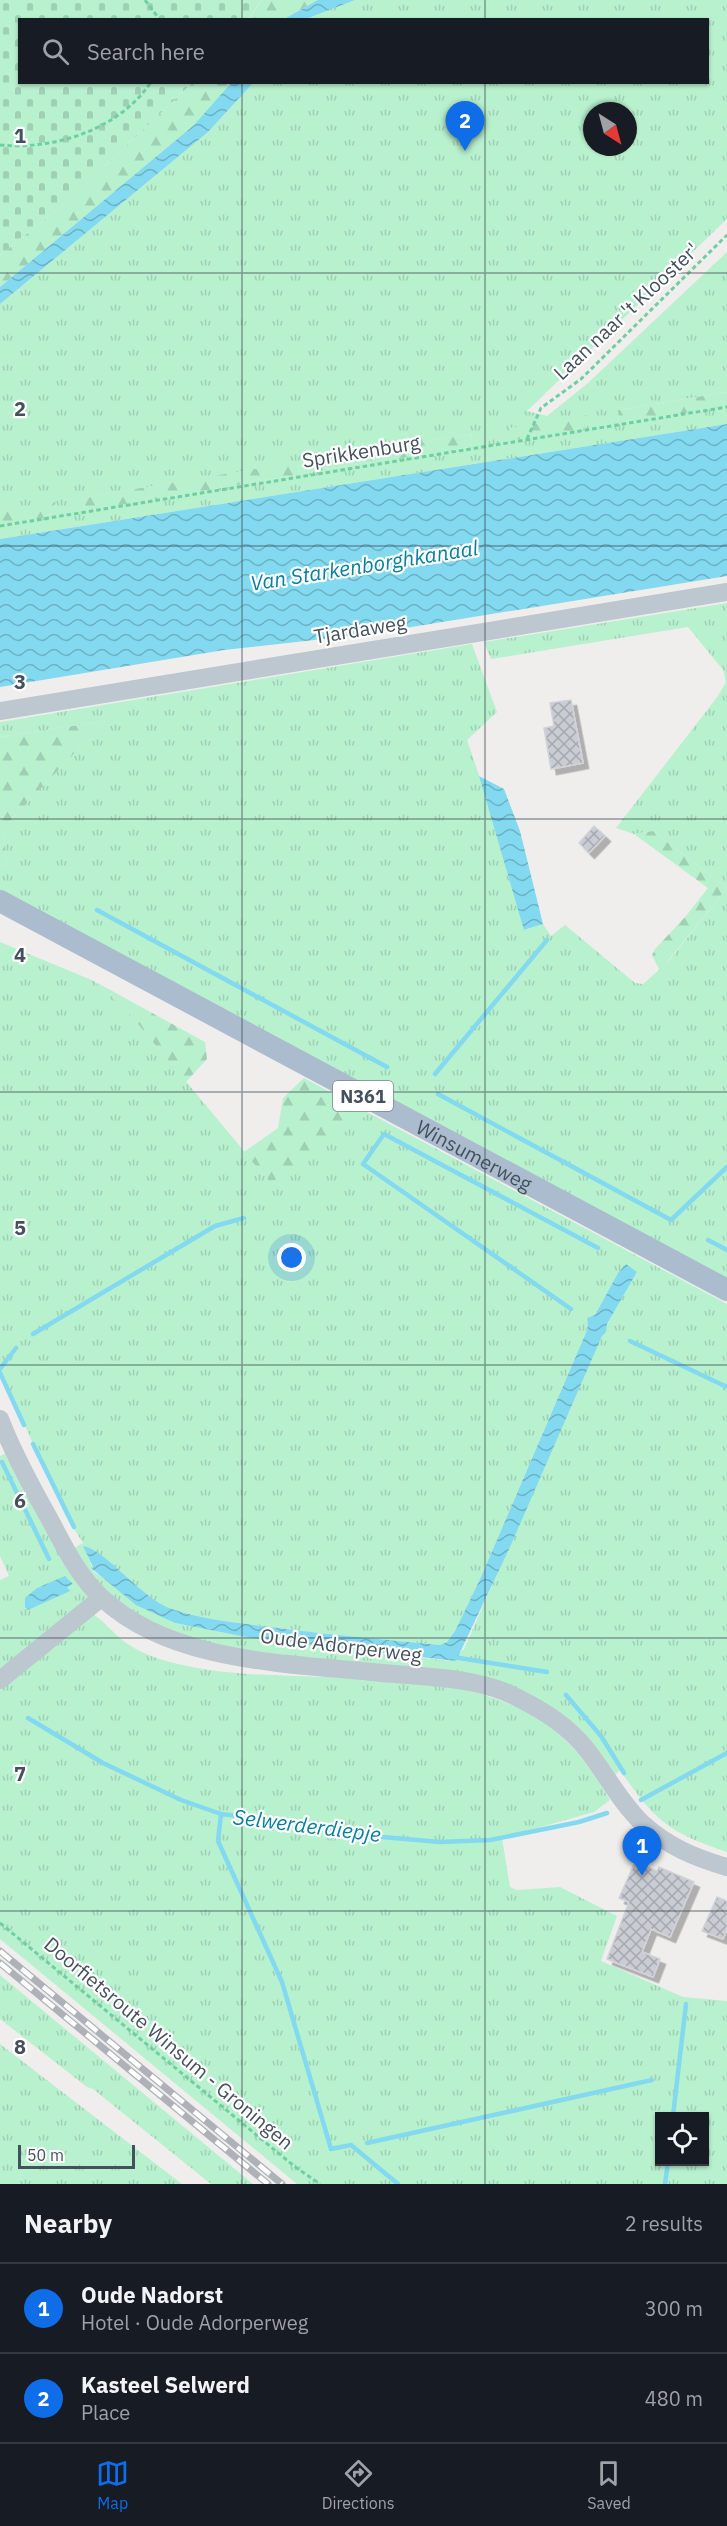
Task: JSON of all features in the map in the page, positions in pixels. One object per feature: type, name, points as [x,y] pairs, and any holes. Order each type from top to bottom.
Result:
[{"type":"main road","name":"Winsumerweg","points":[[0,901],[727,1290]]},
{"type":"street","name":"Tjardaweg","points":[[0,711],[727,592]]},
{"type":"street","name":"Oude Adorperweg","points":[[0,1419],[5,1444],[77,1569],[101,1598],[128,1617],[159,1635],[228,1655],[449,1680],[514,1696],[546,1712],[575,1736],[631,1811],[655,1834],[685,1853],[727,1868]]},
{"type":"street","points":[[0,1680],[101,1598]]},
{"type":"path","points":[[145,0],[158,18]]},
{"type":"path","points":[[0,145],[19,147],[50,143],[89,130],[128,108],[149,84]]},
{"type":"path","name":"Laan naar 't Klooster'","points":[[527,439],[541,408],[581,379],[727,235]]},
{"type":"path","name":"Sprikkenburg","points":[[0,526],[727,407]]},
{"type":"path","name":"Doorfietsroute Winsum - Groningen","points":[[0,1923],[294,2166],[320,2184]]},
{"type":"green space","points":[[0,0],[262,0],[249,18],[18,18],[18,84],[191,84],[67,202],[0,255]]},
{"type":"green space","points":[[262,0],[318,0],[286,18],[249,18]]},
{"type":"green space","points":[[355,0],[727,0],[727,219],[527,411],[547,416],[588,383],[727,252],[727,392],[618,410],[619,424],[727,406],[727,424],[0,539],[0,525],[48,517],[55,503],[0,511],[0,304],[208,132],[252,84],[709,84],[709,18],[309,18]],"holes":[[[472,434],[470,447],[414,455],[386,448]],[[368,451],[360,464],[86,511],[81,498]]]},
{"type":"green space","points":[[191,84],[231,84],[194,125],[0,287],[0,255],[67,202]]},
{"type":"green space","points":[[727,392],[727,406],[619,424],[618,410]]},
{"type":"green space","points":[[587,415],[583,430],[513,440],[509,428]]},
{"type":"green space","points":[[472,434],[470,447],[393,459],[385,448]]},
{"type":"green space","points":[[369,450],[360,464],[86,511],[81,498]]},
{"type":"green space","points":[[56,502],[48,517],[0,525],[0,511]]},
{"type":"green space","points":[[727,603],[727,888],[653,831],[634,834],[616,828],[718,696],[726,682],[723,670],[688,627],[491,659],[484,642]]},
{"type":"green space","points":[[472,644],[497,712],[467,740],[493,816],[525,930],[543,924],[551,936],[565,925],[635,983],[643,984],[668,962],[727,888],[727,1280],[0,890],[0,864],[7,867],[4,832],[10,821],[105,721],[0,737],[0,722]]},
{"type":"green space","points":[[105,721],[10,821],[4,833],[7,867],[0,864],[0,737]]},
{"type":"green space","points":[[653,831],[727,888],[660,971],[652,955],[655,949],[708,888],[634,834]]},
{"type":"green space","points":[[0,942],[94,981],[124,1007],[269,1181],[369,1113],[727,1304],[727,1852],[690,1838],[665,1823],[643,1802],[620,1770],[613,1777],[540,1702],[341,1661],[224,1648],[160,1631],[101,1589],[72,1549],[83,1543],[65,1515],[0,1370]],"holes":[[[637,1272],[607,1324],[464,1649],[450,1661],[251,1638],[175,1623],[94,1572],[84,1546],[103,1556],[160,1604],[205,1618],[306,1632],[440,1645],[447,1642],[455,1631],[481,1577],[588,1328],[587,1318],[595,1315],[618,1273]]]},
{"type":"green space","points":[[94,981],[205,1042],[207,1059],[186,1082],[124,1007]]},
{"type":"green space","points":[[304,1078],[369,1113],[288,1177],[269,1181],[244,1152],[278,1128],[283,1098]]},
{"type":"green space","points":[[8,1452],[89,1598],[0,1676],[0,1580],[9,1576],[0,1556],[0,1456]]},
{"type":"green space","points":[[94,1615],[133,1647],[153,1657],[174,1663],[221,1671],[273,1675],[382,1679],[435,1685],[486,1696],[531,1715],[570,1745],[592,1771],[610,1800],[594,1812],[502,1838],[510,1887],[517,1890],[560,1887],[617,1916],[601,1961],[683,1997],[727,2001],[727,2184],[297,2184],[0,1939],[0,1687]]},
{"type":"green space","points":[[0,1975],[253,2184],[211,2184],[93,2089],[87,2087],[0,2019]]},
{"type":"green space","points":[[0,2044],[182,2184],[0,2184]]},
{"type":"water","points":[[318,0],[355,0],[309,18],[286,18]]},
{"type":"water","points":[[230,84],[252,84],[208,132],[0,304],[0,287],[194,125]]},
{"type":"water","name":"Van Starkenborghkanaal","points":[[727,424],[727,576],[368,634],[224,650],[0,687],[0,539]]},
{"type":"water","points":[[479,776],[504,789],[520,831],[543,924],[524,930]]},
{"type":"water","points":[[626,1264],[637,1272],[607,1324],[606,1332],[602,1336],[510,1547],[456,1661],[251,1638],[175,1623],[136,1605],[91,1568],[93,1567],[83,1546],[102,1556],[160,1604],[205,1618],[284,1629],[440,1645],[447,1642],[455,1631],[481,1577],[588,1328],[587,1318],[595,1315],[618,1273]]},
{"type":"water","points":[[65,1576],[73,1584],[67,1587],[70,1591],[28,1610],[25,1607],[25,1598],[37,1588]]},
{"type":"building","points":[[571,700],[583,763],[551,769],[544,728],[554,726],[550,703]]},
{"type":"building","points":[[594,826],[605,836],[589,853],[579,843]]},
{"type":"building","points":[[635,1862],[657,1871],[659,1867],[694,1882],[670,1937],[651,1929],[642,1952],[660,1959],[653,1977],[607,1959],[629,1902],[619,1898]]},
{"type":"building","points":[[717,1897],[727,1901],[727,1929],[723,1939],[702,1931]]},
{"type":"waterway","points":[[97,910],[387,1067]]},
{"type":"waterway","points":[[435,1074],[547,940]]},
{"type":"waterway","points":[[438,1094],[671,1220],[727,1167]]},
{"type":"waterway","points":[[571,1309],[363,1164],[384,1134],[598,1248]]},
{"type":"waterway","points":[[33,1334],[215,1226],[244,1218]]},
{"type":"waterway","points":[[708,1240],[727,1250]]},
{"type":"waterway","points":[[630,1341],[727,1387]]},
{"type":"waterway","points":[[0,1369],[16,1348]]},
{"type":"waterway","points":[[0,1373],[24,1425]]},
{"type":"waterway","points":[[33,1444],[74,1527]]},
{"type":"waterway","points":[[2,1462],[49,1559]]},
{"type":"waterway","points":[[453,1657],[547,1672]]},
{"type":"waterway","points":[[566,1695],[601,1736],[624,1773]]},
{"type":"waterway","name":"Selwerderdiepje","points":[[28,1718],[103,1763],[181,1800],[221,1814],[293,1822],[382,1837],[440,1842],[490,1840],[579,1822],[607,1813]]},
{"type":"waterway","name":"Selwerderdiepje","points":[[641,1800],[727,1753]]},
{"type":"waterway","points":[[221,1814],[218,1841],[282,1982],[331,2149],[351,2145],[398,2184]]},
{"type":"waterway","points":[[673,2112],[686,2004]]},
{"type":"waterway","points":[[367,2143],[652,2080]]},
{"type":"waterway","points":[[665,2184],[667,2166]]},
{"type":"railway","points":[[0,1951],[282,2184]]},
{"type":"railway","points":[[0,1963],[268,2184]]},
{"type":"place","name":"Kasteel Selwerd","points":[[465,151]]},
{"type":"place","name":"Oude Nadorst","points":[[642,1876]]}]
